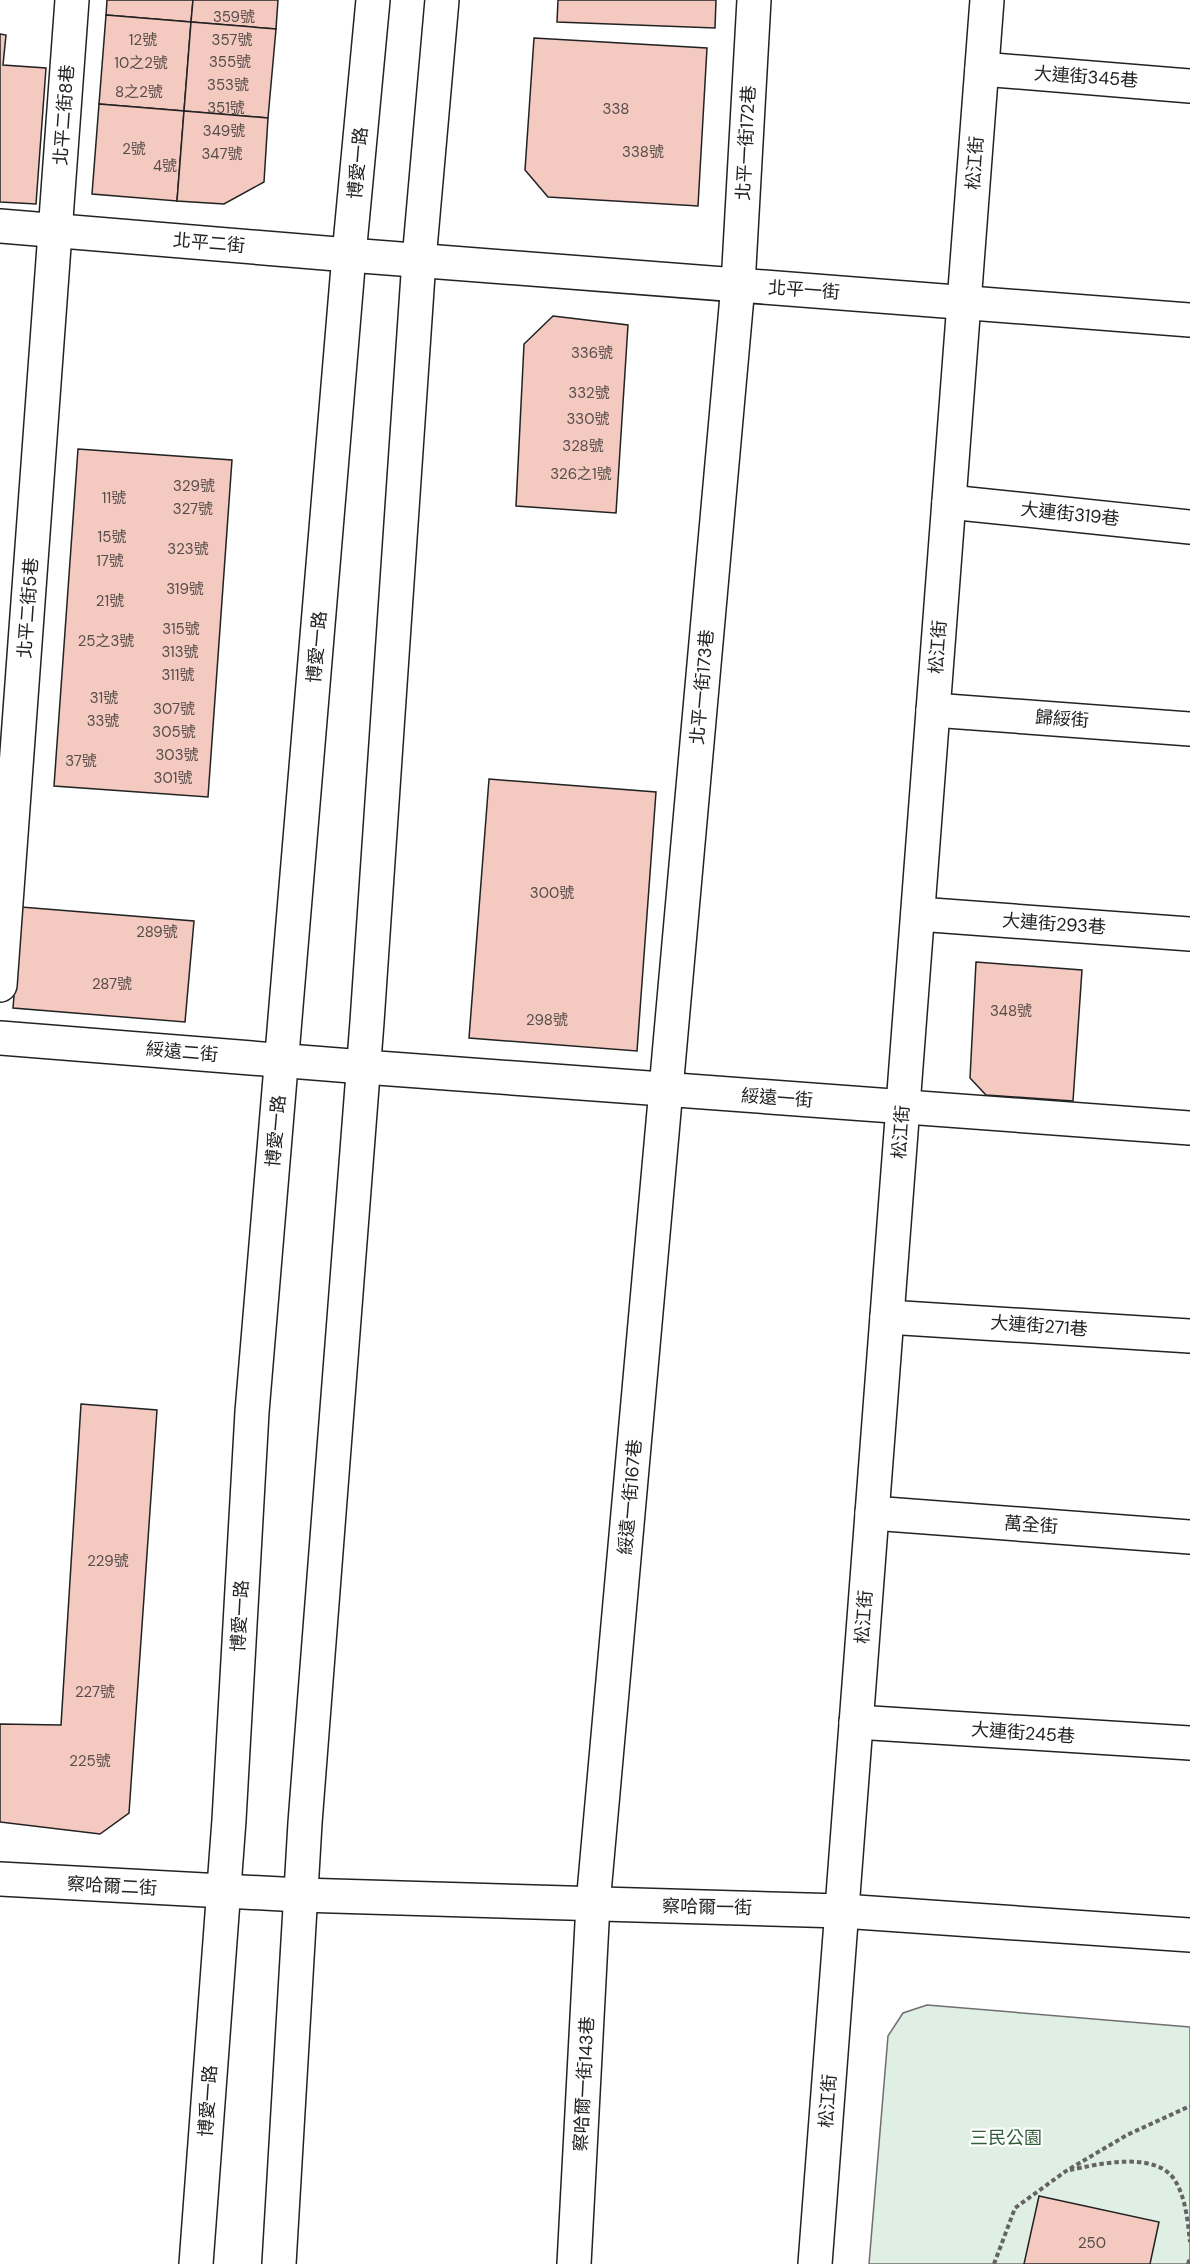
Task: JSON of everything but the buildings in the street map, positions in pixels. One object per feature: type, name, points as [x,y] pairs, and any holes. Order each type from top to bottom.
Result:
[{"type":"street","name":"北平二街8巷","points":[[56,230],[72,0]]},
{"type":"street","name":"博愛一路","points":[[196,2264],[223,1892],[252,1412],[349,255],[373,0]]},
{"type":"street","points":[[279,2264],[300,1895],[364,1067],[419,260],[442,0]]},
{"type":"street","name":"北平一街172巷","points":[[738,285],[754,0]]},
{"type":"street","name":"松江街","points":[[815,2264],[987,0]]},
{"type":"street","name":"大連街345巷","points":[[982,69],[1190,86]]},
{"type":"street","name":"北平二街","points":[[0,226],[419,260]]},
{"type":"street","name":"北平二街5巷","points":[[0,985],[56,230]]},
{"type":"street","name":"北平一街","points":[[419,260],[1190,320]]},
{"type":"street","name":"北平一街173巷","points":[[666,1089],[738,285]]},
{"type":"street","name":"大連街319巷","points":[[949,502],[1190,527]]},
{"type":"street","name":"歸綏街","points":[[933,710],[1190,729]]},
{"type":"street","name":"大連街293巷","points":[[918,914],[1190,934]]},
{"type":"street","name":"綏遠二街","points":[[0,1038],[364,1067]]},
{"type":"street","name":"綏遠一街","points":[[364,1067],[1190,1128]]},
{"type":"street","name":"綏遠一街167巷","points":[[594,1904],[666,1089]]},
{"type":"street","name":"大連街271巷","points":[[887,1317],[1190,1336]]},
{"type":"street","name":"萬全街","points":[[872,1513],[1190,1537]]},
{"type":"street","name":"大連街245巷","points":[[856,1722],[1190,1743]]},
{"type":"street","name":"察哈爾二街","points":[[0,1880],[223,1892]]},
{"type":"street","name":"察哈爾一街","points":[[223,1892],[842,1911],[1190,1935]]},
{"type":"street","name":"察哈爾一街143巷","points":[[574,2264],[594,1904]]},
{"type":"path","points":[[994,2264],[1015,2208],[1066,2171],[1127,2135],[1190,2106]]},
{"type":"path","points":[[1066,2171],[1115,2161],[1158,2165],[1177,2182],[1186,2211],[1190,2242]]},
{"type":"path","points":[[1188,2264],[1190,2258]]},
{"type":"green space","name":"三民公園","points":[[927,2005],[1190,2027],[1190,2264],[869,2264],[888,2036],[903,2013]]}]
